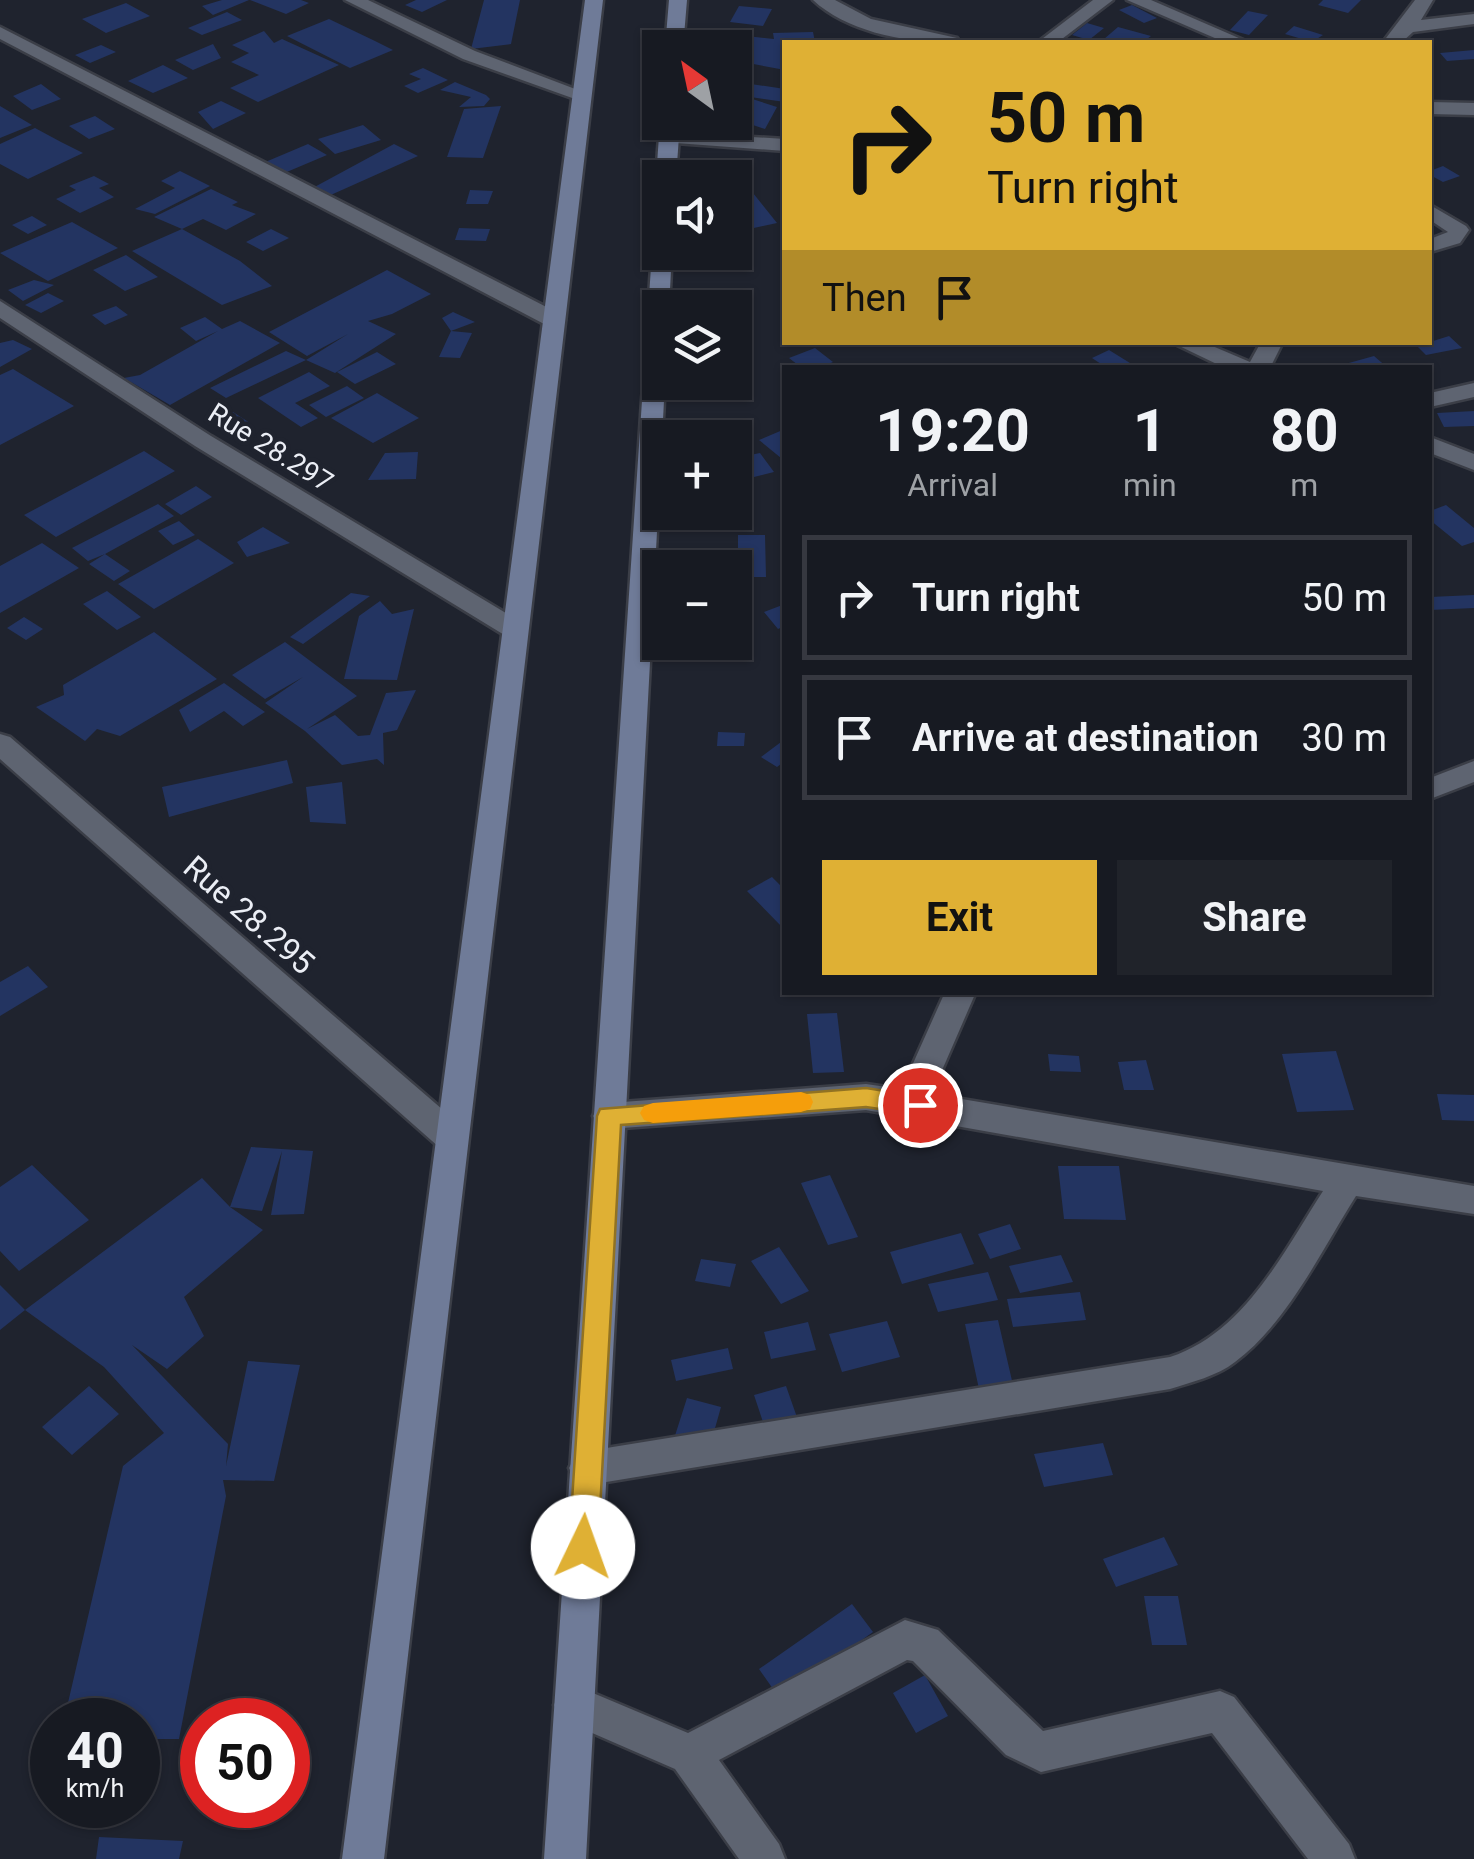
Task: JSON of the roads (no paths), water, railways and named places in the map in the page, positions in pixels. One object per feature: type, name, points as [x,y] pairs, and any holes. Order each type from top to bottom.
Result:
[{"type":"main road","points":[[364,1859],[594,0]]},
{"type":"main road","points":[[676,30],[678,0]]},
{"type":"main road","points":[[564,1859],[661,270]]},
{"type":"street","points":[[354,0],[469,55],[582,95]]},
{"type":"street","points":[[822,0],[865,23],[942,40]]},
{"type":"street","points":[[1051,40],[1104,0]]},
{"type":"street","points":[[1136,0],[1160,4],[1235,40]]},
{"type":"street","points":[[1394,40],[1408,27],[1424,0]]},
{"type":"street","points":[[1408,27],[1474,19]]},
{"type":"street","points":[[0,32],[554,320]]},
{"type":"street","points":[[1432,108],[1474,109]]},
{"type":"street","points":[[746,140],[782,145]]},
{"type":"street","points":[[1432,213],[1453,225],[1459,235],[1432,245]]},
{"type":"street","name":"Rue 28.297","points":[[0,308],[203,441],[515,630]]},
{"type":"street","points":[[1189,345],[1239,365]]},
{"type":"street","points":[[1432,400],[1474,390]]},
{"type":"street","points":[[1432,445],[1474,463]]},
{"type":"street","name":"Rue 28.295","points":[[0,744],[452,1138]]},
{"type":"street","points":[[1432,789],[1474,771]]},
{"type":"street","points":[[920,1105],[927,1068],[960,995]]},
{"type":"street","points":[[609,1116],[866,1098],[1348,1182],[1474,1200]]},
{"type":"street","points":[[588,1468],[1170,1373],[1203,1362],[1224,1350],[1247,1328],[1348,1182]]},
{"type":"street","points":[[690,1754],[905,1640],[924,1644],[1020,1740],[1041,1752],[1220,1712],[1334,1859]]},
{"type":"street","points":[[574,1705],[690,1754],[764,1859]]}]
